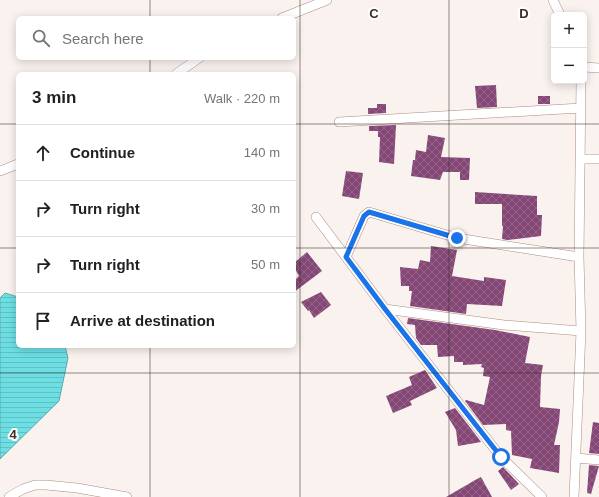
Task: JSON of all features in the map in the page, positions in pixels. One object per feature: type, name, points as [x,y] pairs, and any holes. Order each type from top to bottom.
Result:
[{"type":"street","points":[[287,16],[327,0]]},
{"type":"street","points":[[553,0],[559,12]]},
{"type":"street","points":[[179,72],[196,60]]},
{"type":"street","points":[[587,67],[599,68]]},
{"type":"street","points":[[574,497],[581,331],[579,257],[581,84]]},
{"type":"street","points":[[339,122],[581,108]]},
{"type":"street","points":[[580,159],[599,159]]},
{"type":"street","points":[[0,171],[16,165]]},
{"type":"street","points":[[346,257],[364,216],[369,212],[457,238],[579,257]]},
{"type":"street","points":[[316,217],[385,309],[501,457],[540,496]]},
{"type":"street","points":[[385,309],[504,325],[581,331]]},
{"type":"street","points":[[576,458],[599,460]]},
{"type":"street","points":[[10,497],[24,493],[35,485],[46,485],[77,488],[127,497]]},
{"type":"water","points":[[5,293],[16,296],[16,348],[66,348],[68,358],[59,401],[0,459],[0,298]]},
{"type":"building","points":[[496,85],[497,107],[477,108],[475,86]]},
{"type":"building","points":[[538,96],[550,96],[550,104],[538,104]]},
{"type":"building","points":[[377,104],[386,104],[386,113],[368,114],[368,108],[377,108]]},
{"type":"building","points":[[396,125],[394,164],[379,162],[380,137],[378,137],[378,131],[369,131],[369,126]]},
{"type":"building","points":[[428,135],[445,138],[441,157],[470,158],[469,180],[460,180],[460,172],[443,172],[440,180],[411,176],[416,150],[426,152]]},
{"type":"building","points":[[346,171],[363,173],[359,199],[342,196]]},
{"type":"building","points":[[475,192],[537,196],[537,215],[542,215],[541,236],[507,240],[502,239],[502,204],[475,204]]},
{"type":"building","points":[[431,246],[457,250],[452,276],[484,281],[484,277],[506,280],[502,306],[467,304],[466,314],[410,306],[412,291],[409,291],[409,286],[401,286],[400,267],[418,269],[420,260],[430,262]]},
{"type":"building","points":[[307,252],[322,271],[296,290],[296,279],[299,276],[296,271],[296,261]]},
{"type":"building","points":[[321,292],[331,305],[314,318],[301,302]]},
{"type":"building","points":[[408,318],[495,330],[530,337],[525,363],[543,365],[541,376],[540,407],[560,409],[554,445],[560,445],[559,473],[530,468],[532,459],[512,455],[511,431],[506,430],[506,424],[483,425],[465,401],[484,405],[490,377],[483,376],[484,368],[481,367],[482,364],[463,365],[463,362],[454,362],[454,356],[438,357],[437,345],[421,345],[416,338],[415,325],[407,324]]},
{"type":"building","points":[[425,370],[437,388],[410,401],[412,405],[393,413],[386,396],[412,385],[409,377]]},
{"type":"building","points":[[455,408],[481,442],[458,446],[456,430],[445,412]]},
{"type":"building","points":[[593,422],[599,423],[599,454],[589,453]]},
{"type":"building","points":[[589,465],[599,466],[591,494],[587,493]]},
{"type":"building","points":[[503,467],[519,484],[511,490],[498,471]]},
{"type":"building","points":[[481,477],[492,497],[446,497],[477,479]]},
{"type":"route","points":[[457,238],[369,212],[364,216],[346,257],[501,457]]}]
